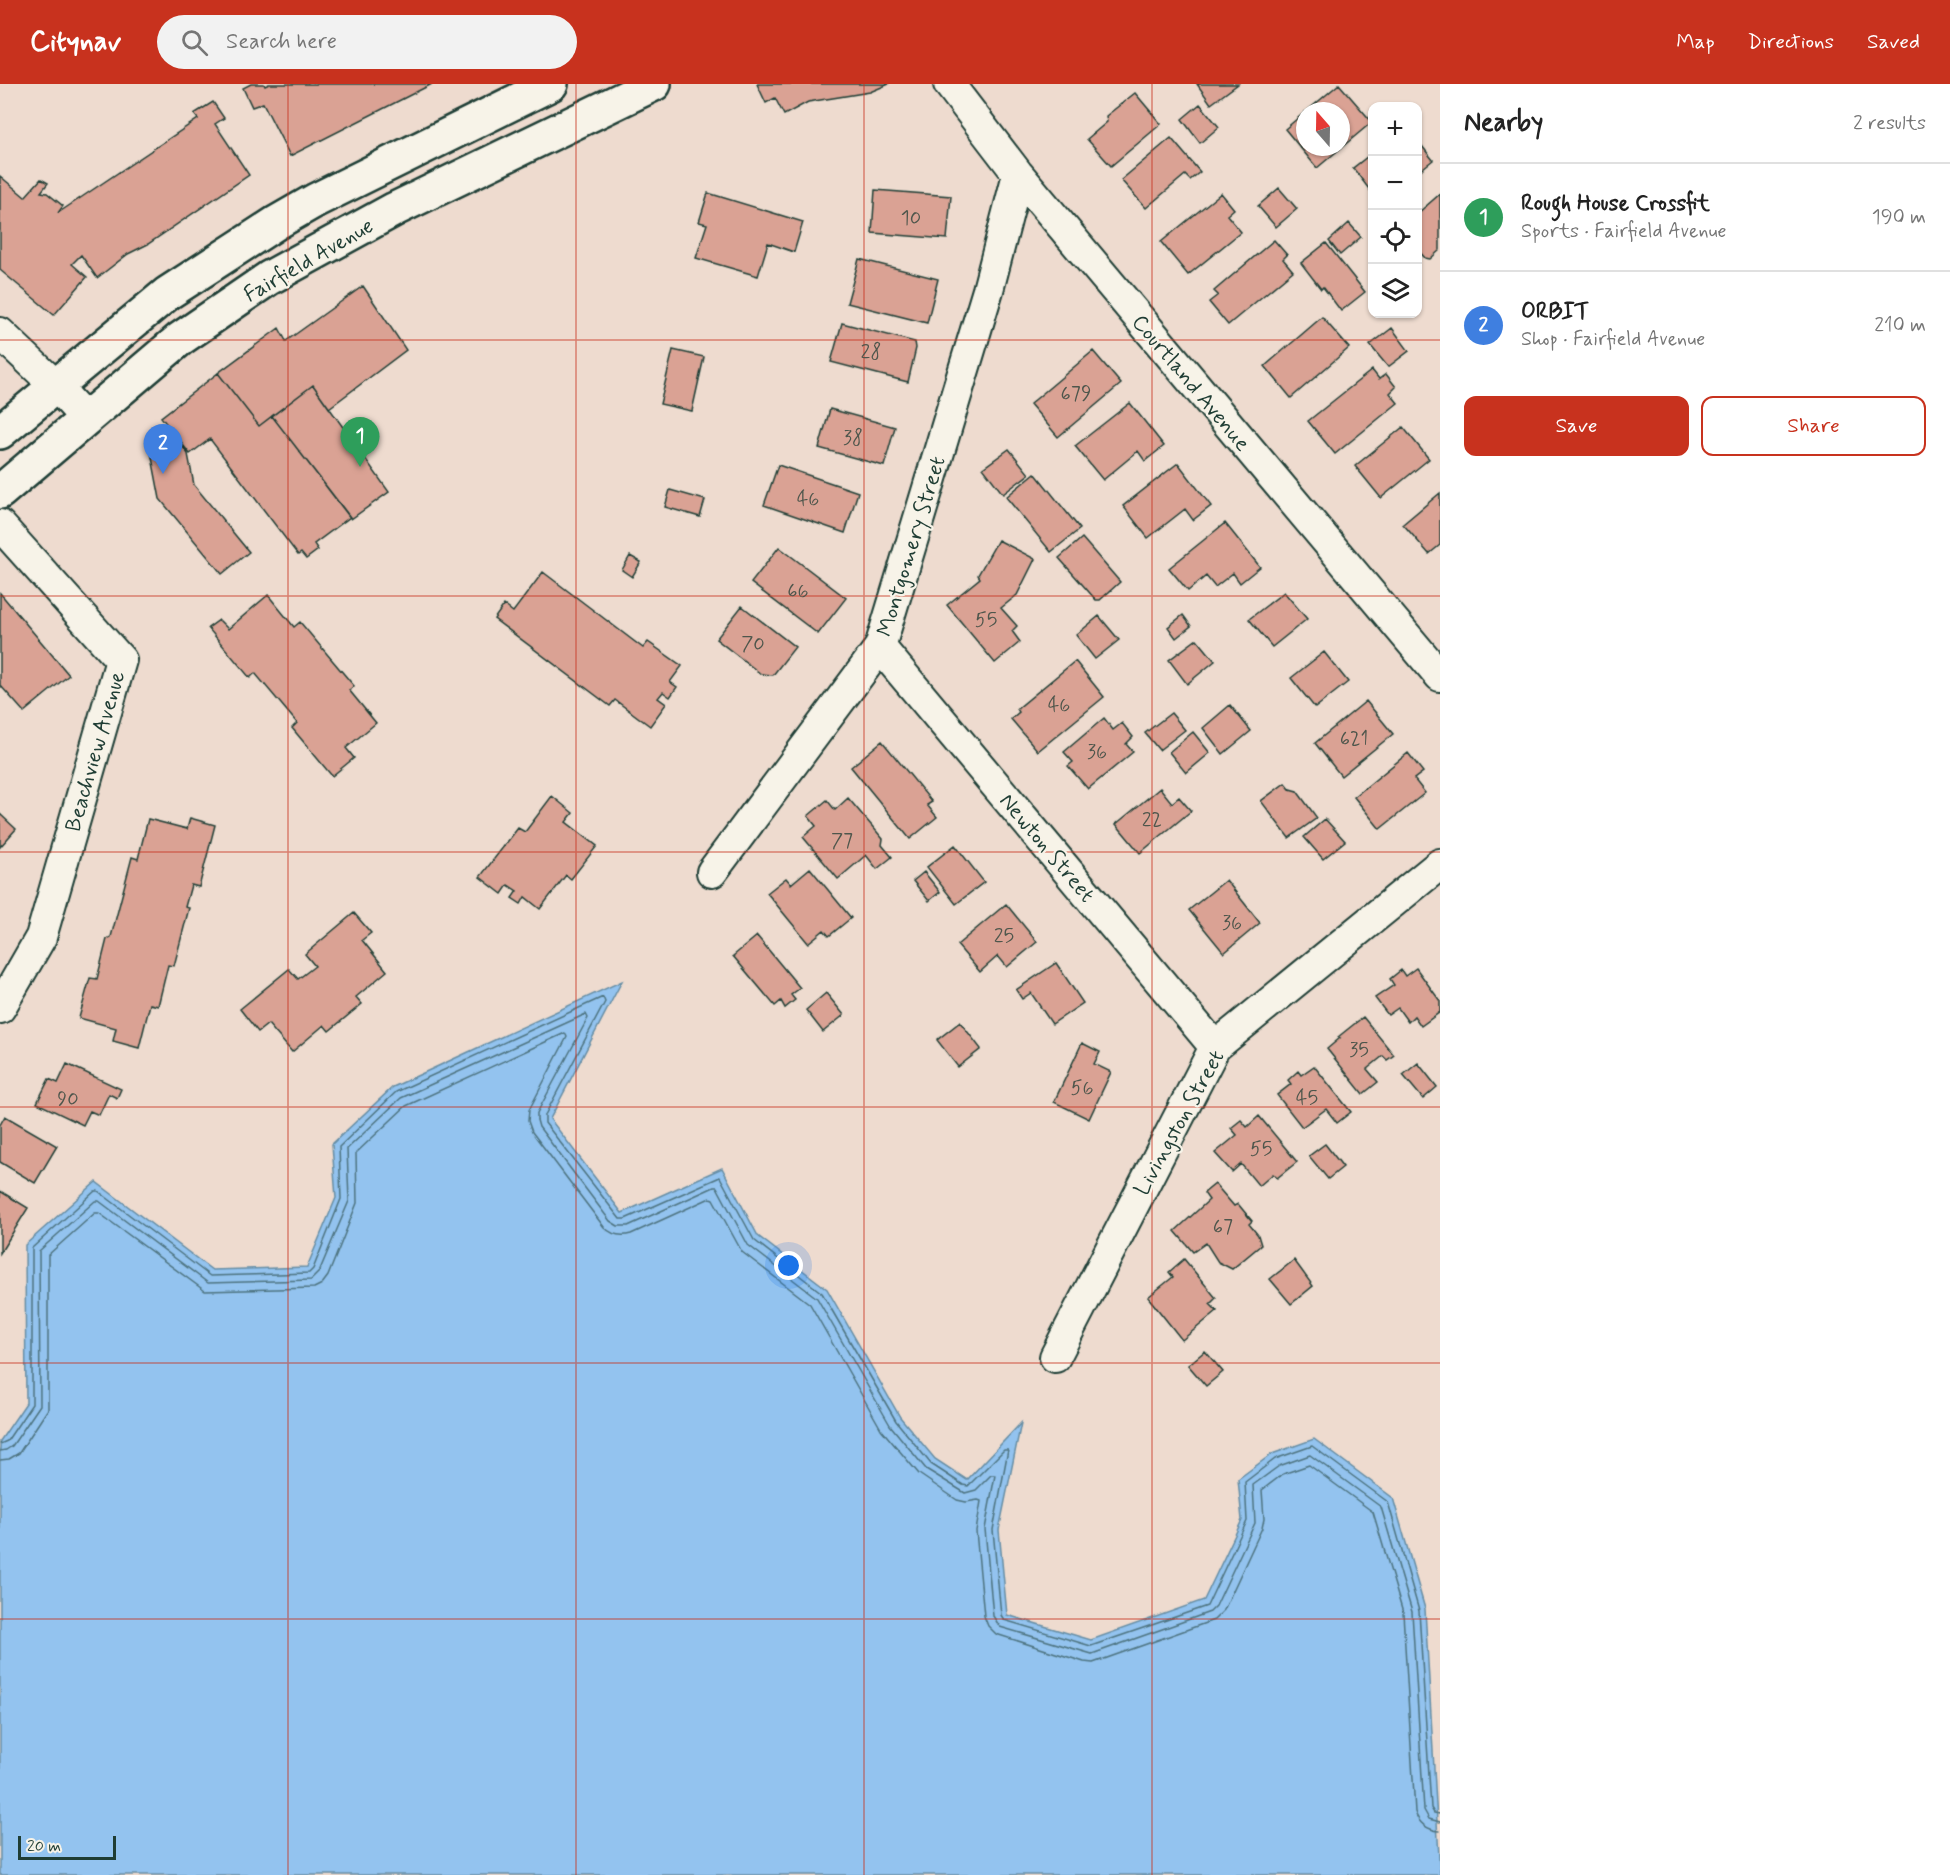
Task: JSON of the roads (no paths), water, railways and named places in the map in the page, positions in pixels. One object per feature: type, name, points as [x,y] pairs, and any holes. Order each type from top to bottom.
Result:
[{"type":"main road","name":"Fairfield Avenue","points":[[0,432],[168,293],[276,223],[316,200],[551,84]]},
{"type":"main road","name":"Fairfield Avenue","points":[[0,492],[180,339],[268,278],[395,208],[614,93],[654,84]]},
{"type":"main road","points":[[316,200],[337,240]]},
{"type":"street","name":"Courtland Avenue","points":[[948,84],[1018,174],[1440,676]]},
{"type":"street","name":"Montgomery Street","points":[[712,872],[880,647],[988,290],[1018,174]]},
{"type":"street","points":[[0,333],[86,419]]},
{"type":"street","name":"Beachview Avenue","points":[[0,525],[121,660],[41,937],[0,1008]]},
{"type":"street","name":"Newton Street","points":[[880,647],[1215,1047]]},
{"type":"street","name":"Livingston Street","points":[[1055,1357],[1215,1047],[1440,864]]},
{"type":"water","points":[[622,981],[550,1119],[622,1213],[722,1168],[758,1236],[827,1289],[900,1417],[935,1459],[967,1480],[1021,1423],[999,1530],[1007,1615],[1091,1640],[1204,1600],[1242,1520],[1238,1479],[1272,1454],[1314,1439],[1393,1498],[1425,1609],[1440,1875],[0,1875],[0,1441],[26,1403],[25,1245],[96,1182],[212,1270],[307,1267],[336,1198],[332,1144],[393,1087]]},
{"type":"place","name":"Rough House Crossfit","points":[[360,467]]},
{"type":"place","name":"ORBIT","points":[[163,474]]}]
